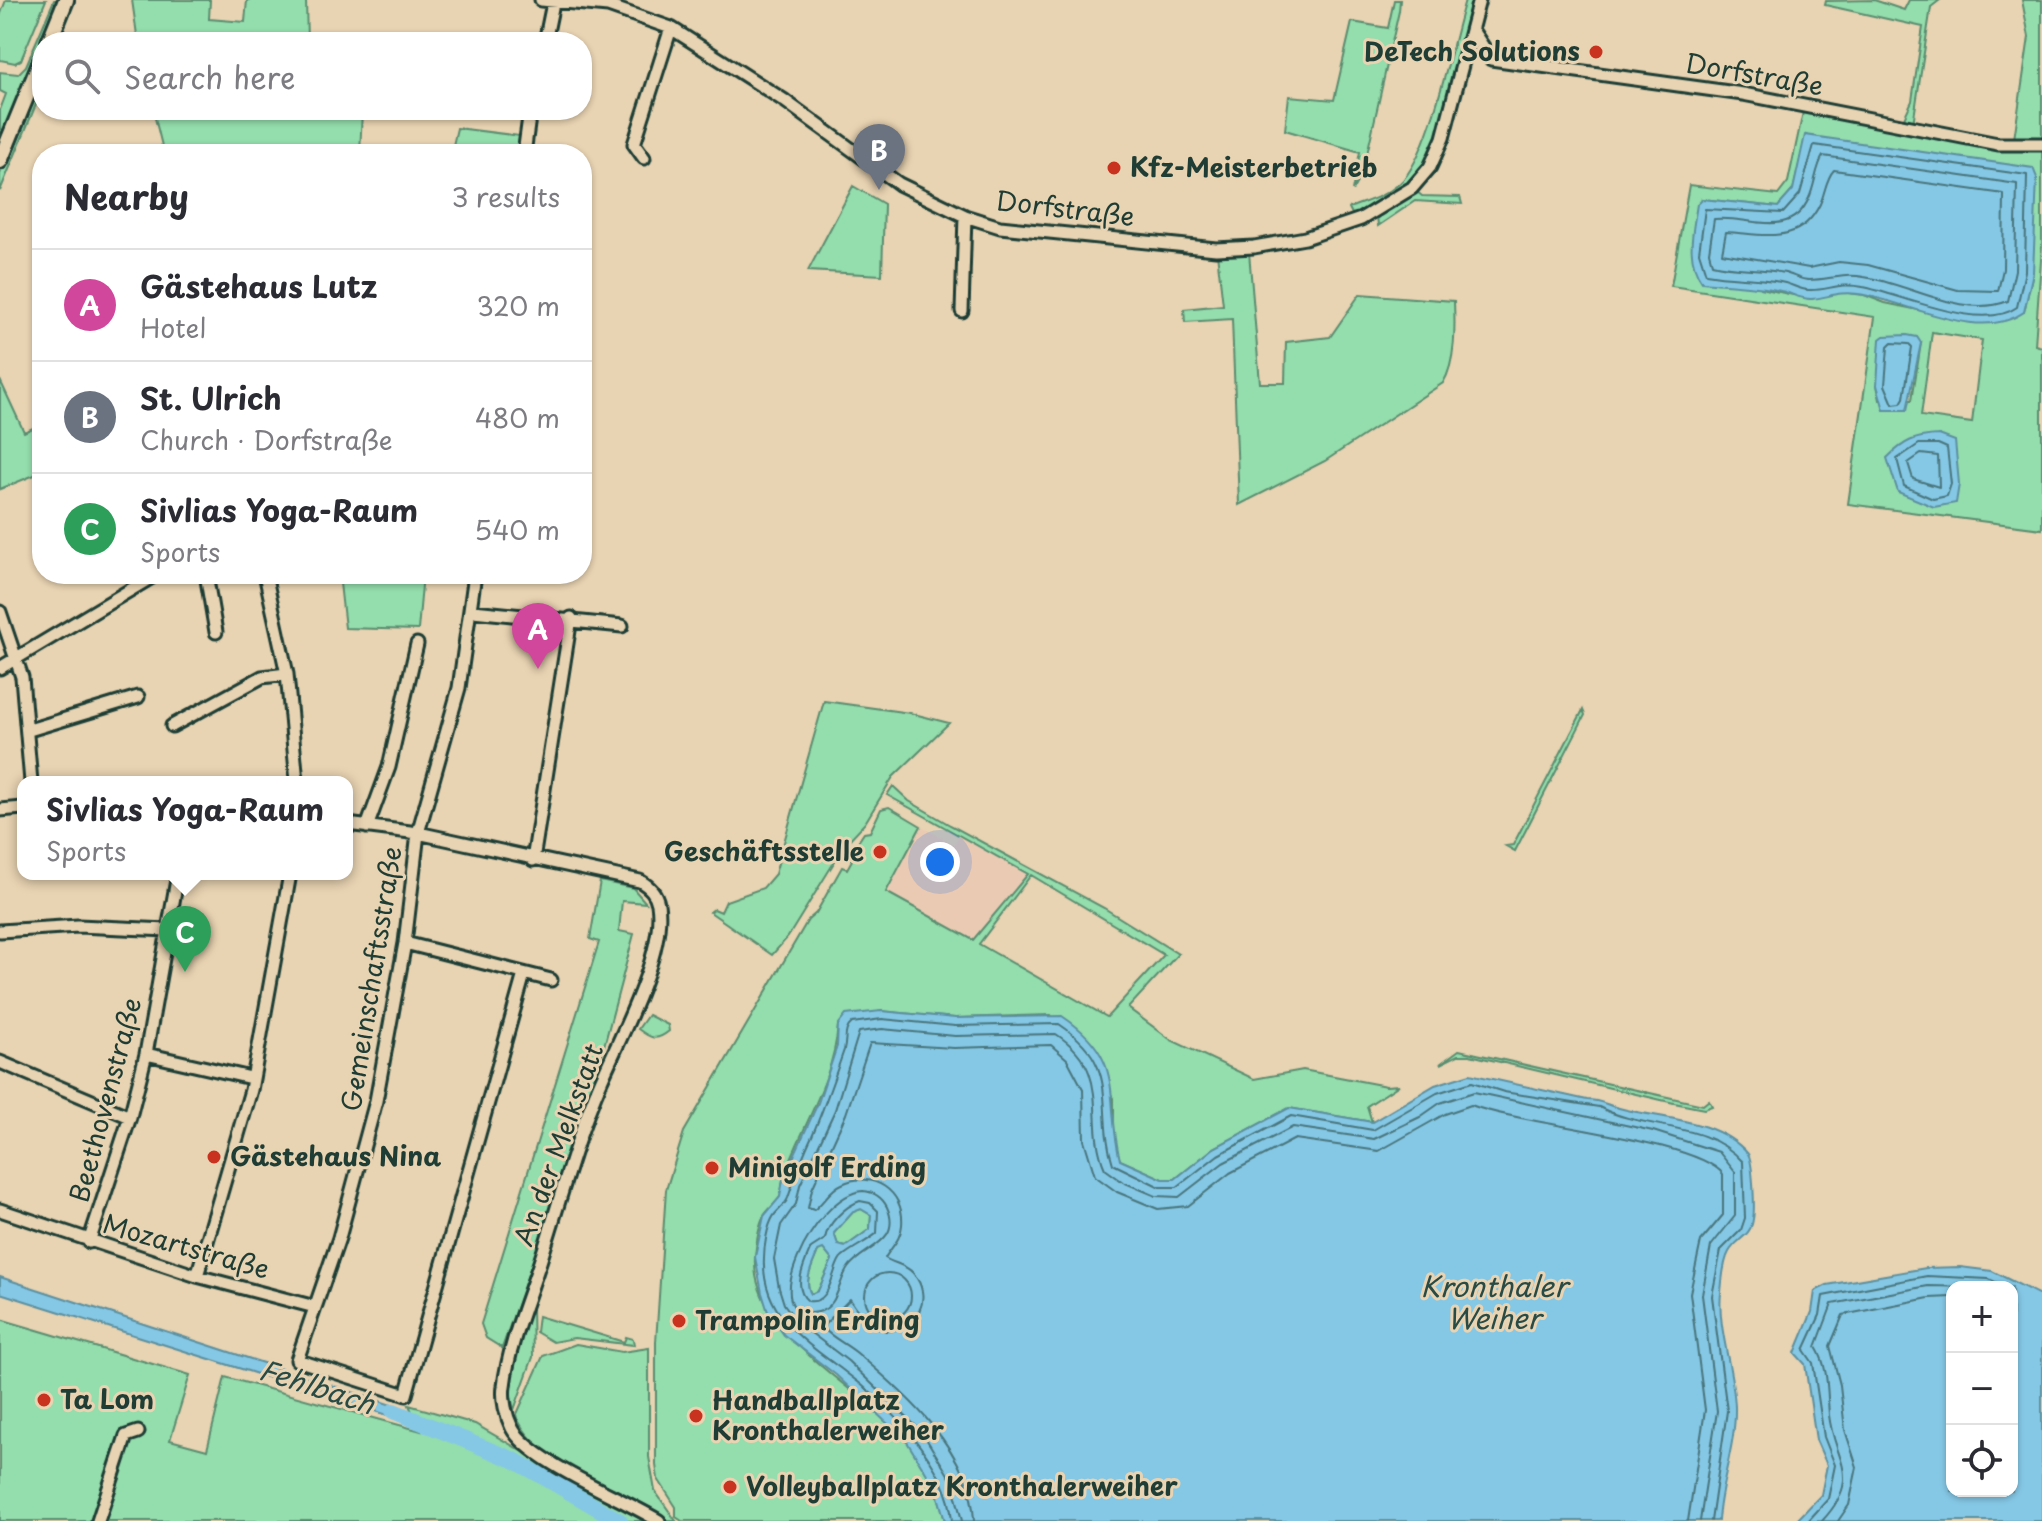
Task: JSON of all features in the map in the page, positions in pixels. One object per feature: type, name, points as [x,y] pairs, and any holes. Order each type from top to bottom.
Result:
[{"type":"main road","points":[[53,32],[66,0]]},
{"type":"main road","points":[[0,161],[32,83]]},
{"type":"street","name":"Dorfstraße","points":[[547,2],[608,6],[671,28],[785,101],[899,184],[965,216],[1000,227],[1216,249],[1254,247],[1305,238],[1352,223],[1404,194],[1430,167],[1453,105],[1479,0]]},
{"type":"street","points":[[546,32],[547,2]]},
{"type":"street","points":[[644,158],[634,144],[671,28]]},
{"type":"street","name":"Dorfstraße","points":[[1472,30],[1491,59],[1743,94],[1998,144],[2042,144]]},
{"type":"street","points":[[525,144],[529,120]]},
{"type":"street","points":[[962,311],[965,216]]},
{"type":"street","points":[[0,668],[140,584]]},
{"type":"street","points":[[208,584],[216,632]]},
{"type":"street","points":[[267,584],[287,674],[296,776]]},
{"type":"street","name":"Gemeinschaftsstraße","points":[[474,584],[473,611],[459,688],[418,833],[405,943],[376,1101],[349,1204],[297,1360],[406,1395],[524,974]]},
{"type":"street","points":[[473,611],[571,618],[622,626]]},
{"type":"street","points":[[0,612],[18,658],[29,730],[31,776]]},
{"type":"street","points":[[353,825],[418,833],[533,860],[571,618]]},
{"type":"street","points":[[367,827],[389,767],[417,644]]},
{"type":"street","points":[[172,726],[262,677],[287,674]]},
{"type":"street","points":[[29,730],[138,697]]},
{"type":"street","name":"An der Melkstatt","points":[[533,860],[640,881],[654,892],[659,916],[647,968],[628,1023],[600,1083],[509,1357],[503,1390],[516,1435],[529,1448],[659,1521]]},
{"type":"street","name":"Beethovenstraße","points":[[89,1242],[130,1117],[146,1054],[177,880]]},
{"type":"street","points":[[197,1276],[251,1090],[289,880]]},
{"type":"street","points":[[0,931],[78,926],[168,930]]},
{"type":"street","points":[[405,943],[551,980]]},
{"type":"street","points":[[146,1054],[251,1078]]},
{"type":"street","points":[[0,1062],[130,1117]]},
{"type":"street","name":"Mozartstraße","points":[[0,1210],[197,1276],[315,1307]]},
{"type":"street","points":[[98,1521],[126,1436],[138,1432]]},
{"type":"shaded area","points":[[921,826],[954,844],[960,834],[1028,873],[973,941],[886,891]]},
{"type":"green space","points":[[6,0],[46,0],[21,60],[15,63],[0,60],[0,16]]},
{"type":"green space","points":[[54,0],[58,0],[45,32],[40,32]]},
{"type":"green space","points":[[132,0],[210,0],[209,19],[245,22],[247,0],[306,0],[307,32],[137,32]]},
{"type":"green space","points":[[1394,0],[1400,0],[1399,11],[1363,172],[1352,191],[1360,152],[1285,130],[1289,96],[1334,100],[1352,22],[1388,28]]},
{"type":"green space","points":[[1465,0],[1473,0],[1458,70],[1443,124],[1424,169],[1406,187],[1352,214],[1349,208],[1387,192],[1399,184],[1410,170],[1430,126]]},
{"type":"green space","points":[[1874,0],[1904,10],[1909,0],[1940,0],[1931,7],[1913,124],[1903,120],[1912,101],[1923,27],[1825,5],[1826,1]]},
{"type":"green space","points":[[2022,0],[2042,0],[2042,138],[2014,139],[2029,37]]},
{"type":"green space","points":[[32,52],[32,62],[0,138],[0,110],[6,94],[0,91],[0,72],[18,74],[26,66]]},
{"type":"green space","points":[[32,98],[32,114],[0,191],[0,174]]},
{"type":"green space","points":[[1803,112],[1986,146],[2042,151],[2042,246],[2035,345],[2042,347],[2042,529],[1848,504],[1875,317],[1671,286],[1689,185],[1778,195],[1788,182]],"holes":[[[1806,135],[2033,248],[2033,272],[2024,312],[1976,322],[1885,303],[1864,295],[1840,292],[1811,299],[1761,288],[1702,199],[1778,207],[1793,190]],[[1932,332],[1982,340],[1972,423],[1921,416]],[[1921,343],[1912,400],[1880,400],[1877,385]]]},
{"type":"green space","points":[[156,120],[362,120],[360,144],[162,144]]},
{"type":"green space","points":[[457,128],[520,136],[520,144],[453,144]]},
{"type":"green space","points":[[853,186],[884,204],[882,275],[808,271]]},
{"type":"green space","points":[[1416,191],[1422,196],[1460,197],[1462,204],[1415,201],[1378,226],[1377,215]]},
{"type":"green space","points":[[1249,252],[1260,383],[1285,383],[1286,342],[1330,337],[1360,294],[1454,301],[1454,332],[1450,365],[1443,383],[1325,461],[1239,505],[1232,319],[1185,322],[1184,309],[1223,305],[1217,253]]},
{"type":"green space","points":[[0,380],[24,432],[32,428],[32,476],[0,489]]},
{"type":"green space","points":[[340,584],[422,584],[418,630],[345,628]]},
{"type":"green space","points":[[824,701],[910,713],[949,723],[893,777],[865,823],[846,843],[788,937],[772,955],[710,912],[714,909],[721,912],[726,901],[763,888],[775,874]]},
{"type":"green space","points":[[1583,710],[1585,715],[1515,851],[1506,846],[1513,845]]},
{"type":"green space","points":[[893,786],[909,801],[1104,908],[1178,954],[1128,1008],[1171,1040],[1254,1079],[1303,1070],[1386,1086],[1399,1085],[1367,1106],[1372,1122],[1289,1108],[1214,1148],[1175,1179],[1163,1179],[1120,1160],[1114,1138],[1114,1098],[1051,1015],[955,1018],[881,1011],[838,1025],[824,1084],[790,1160],[780,1197],[766,1213],[761,1225],[755,1257],[758,1286],[771,1312],[790,1337],[890,1423],[909,1444],[931,1481],[945,1521],[682,1521],[676,1517],[676,1507],[658,1479],[656,1342],[666,1190],[684,1132],[808,920],[816,913],[842,867],[847,869],[852,860],[848,857],[864,833],[870,832],[881,809],[889,807],[921,826],[886,892],[973,940],[1028,874],[887,795]],"holes":[[[1031,875],[1164,955],[1107,1017],[979,944]]]},
{"type":"green space","points":[[600,881],[633,888],[646,903],[622,901],[619,931],[634,934],[589,1102],[502,1348],[486,1338],[481,1324],[599,942],[590,939]]},
{"type":"green space","points":[[648,1015],[668,1025],[669,1031],[653,1038],[638,1029]]},
{"type":"green space","points":[[1459,1050],[1703,1105],[1709,1100],[1712,1106],[1704,1109],[1674,1103],[1470,1055],[1458,1055],[1440,1064]]},
{"type":"green space","points":[[861,1209],[871,1215],[870,1229],[845,1247],[838,1245],[834,1233],[853,1212]]},
{"type":"green space","points":[[823,1248],[832,1260],[818,1291],[811,1294],[808,1284],[810,1273],[818,1251]]},
{"type":"green space","points":[[529,1307],[532,1307],[533,1357],[514,1410],[509,1387]]},
{"type":"green space","points":[[538,1316],[624,1342],[626,1337],[633,1339],[634,1345],[574,1338],[553,1342],[536,1332]]},
{"type":"green space","points":[[0,1319],[190,1375],[170,1440],[207,1450],[225,1377],[421,1431],[409,1405],[475,1424],[553,1469],[565,1484],[607,1498],[644,1521],[0,1521]]},
{"type":"green space","points":[[576,1344],[622,1352],[649,1348],[649,1457],[655,1491],[676,1521],[665,1521],[561,1464],[527,1434],[516,1416],[543,1356]]},
{"type":"water","points":[[1805,135],[2033,168],[2037,178],[2033,272],[2024,312],[2006,321],[1986,324],[1964,322],[1858,294],[1807,299],[1771,289],[1702,282],[1693,264],[1692,254],[1697,204],[1702,199],[1778,207],[1793,190]]},
{"type":"water","points":[[1907,335],[1917,337],[1921,343],[1907,410],[1884,410],[1877,385],[1880,339]]},
{"type":"water","points":[[1939,435],[1955,441],[1959,484],[1956,503],[1934,507],[1898,492],[1887,458],[1910,440]]},
{"type":"water","name":"Kronthaler Weiher","points":[[881,1011],[955,1018],[1062,1016],[1083,1032],[1097,1048],[1105,1064],[1120,1160],[1163,1179],[1175,1179],[1214,1148],[1289,1108],[1372,1122],[1435,1085],[1470,1074],[1685,1121],[1720,1133],[1735,1142],[1750,1158],[1754,1206],[1752,1225],[1729,1252],[1722,1277],[1721,1320],[1732,1379],[1735,1421],[1718,1521],[945,1521],[936,1489],[907,1442],[836,1375],[784,1335],[768,1312],[762,1293],[755,1257],[764,1216],[780,1197],[783,1180],[818,1103],[837,1046],[838,1025],[846,1015]],"holes":[[[861,1209],[871,1215],[870,1229],[845,1247],[838,1245],[834,1233],[853,1212]],[[823,1249],[832,1260],[818,1291],[811,1294],[808,1284],[810,1273],[818,1251]]]},
{"type":"water","points":[[1960,1267],[1992,1271],[2012,1281],[1946,1281],[1946,1497],[2018,1497],[2018,1284],[2042,1296],[2042,1521],[1796,1521],[1821,1495],[1827,1465],[1816,1440],[1805,1364],[1795,1353],[1812,1312],[1815,1291],[1827,1285],[1926,1268]]},
{"type":"water","points":[[0,1277],[410,1411],[413,1423],[0,1293]]},
{"type":"waterway","name":"Fehlbach","points":[[393,1411],[514,1460],[620,1521]]},
{"type":"place","name":"DeTech Solutions","points":[[1596,52]]},
{"type":"place","name":"Kfz-Meisterbetrieb","points":[[1114,168]]},
{"type":"place","name":"St. Ulrich","points":[[879,190]]},
{"type":"place","name":"Gästehaus Lutz","points":[[538,669]]},
{"type":"place","name":"Geschäftsstelle","points":[[880,852]]},
{"type":"place","name":"Sivlias Yoga-Raum","points":[[185,972]]},
{"type":"place","name":"Gästehaus Nina","points":[[214,1157]]},
{"type":"place","name":"Minigolf Erding","points":[[712,1168]]},
{"type":"place","name":"Trampolin Erding","points":[[679,1321]]},
{"type":"place","name":"Ta Lom","points":[[44,1400]]},
{"type":"place","name":"Handballplatz Kronthalerweiher","points":[[696,1416]]},
{"type":"place","name":"Volleyballplatz Kronthalerweiher","points":[[730,1487]]}]
